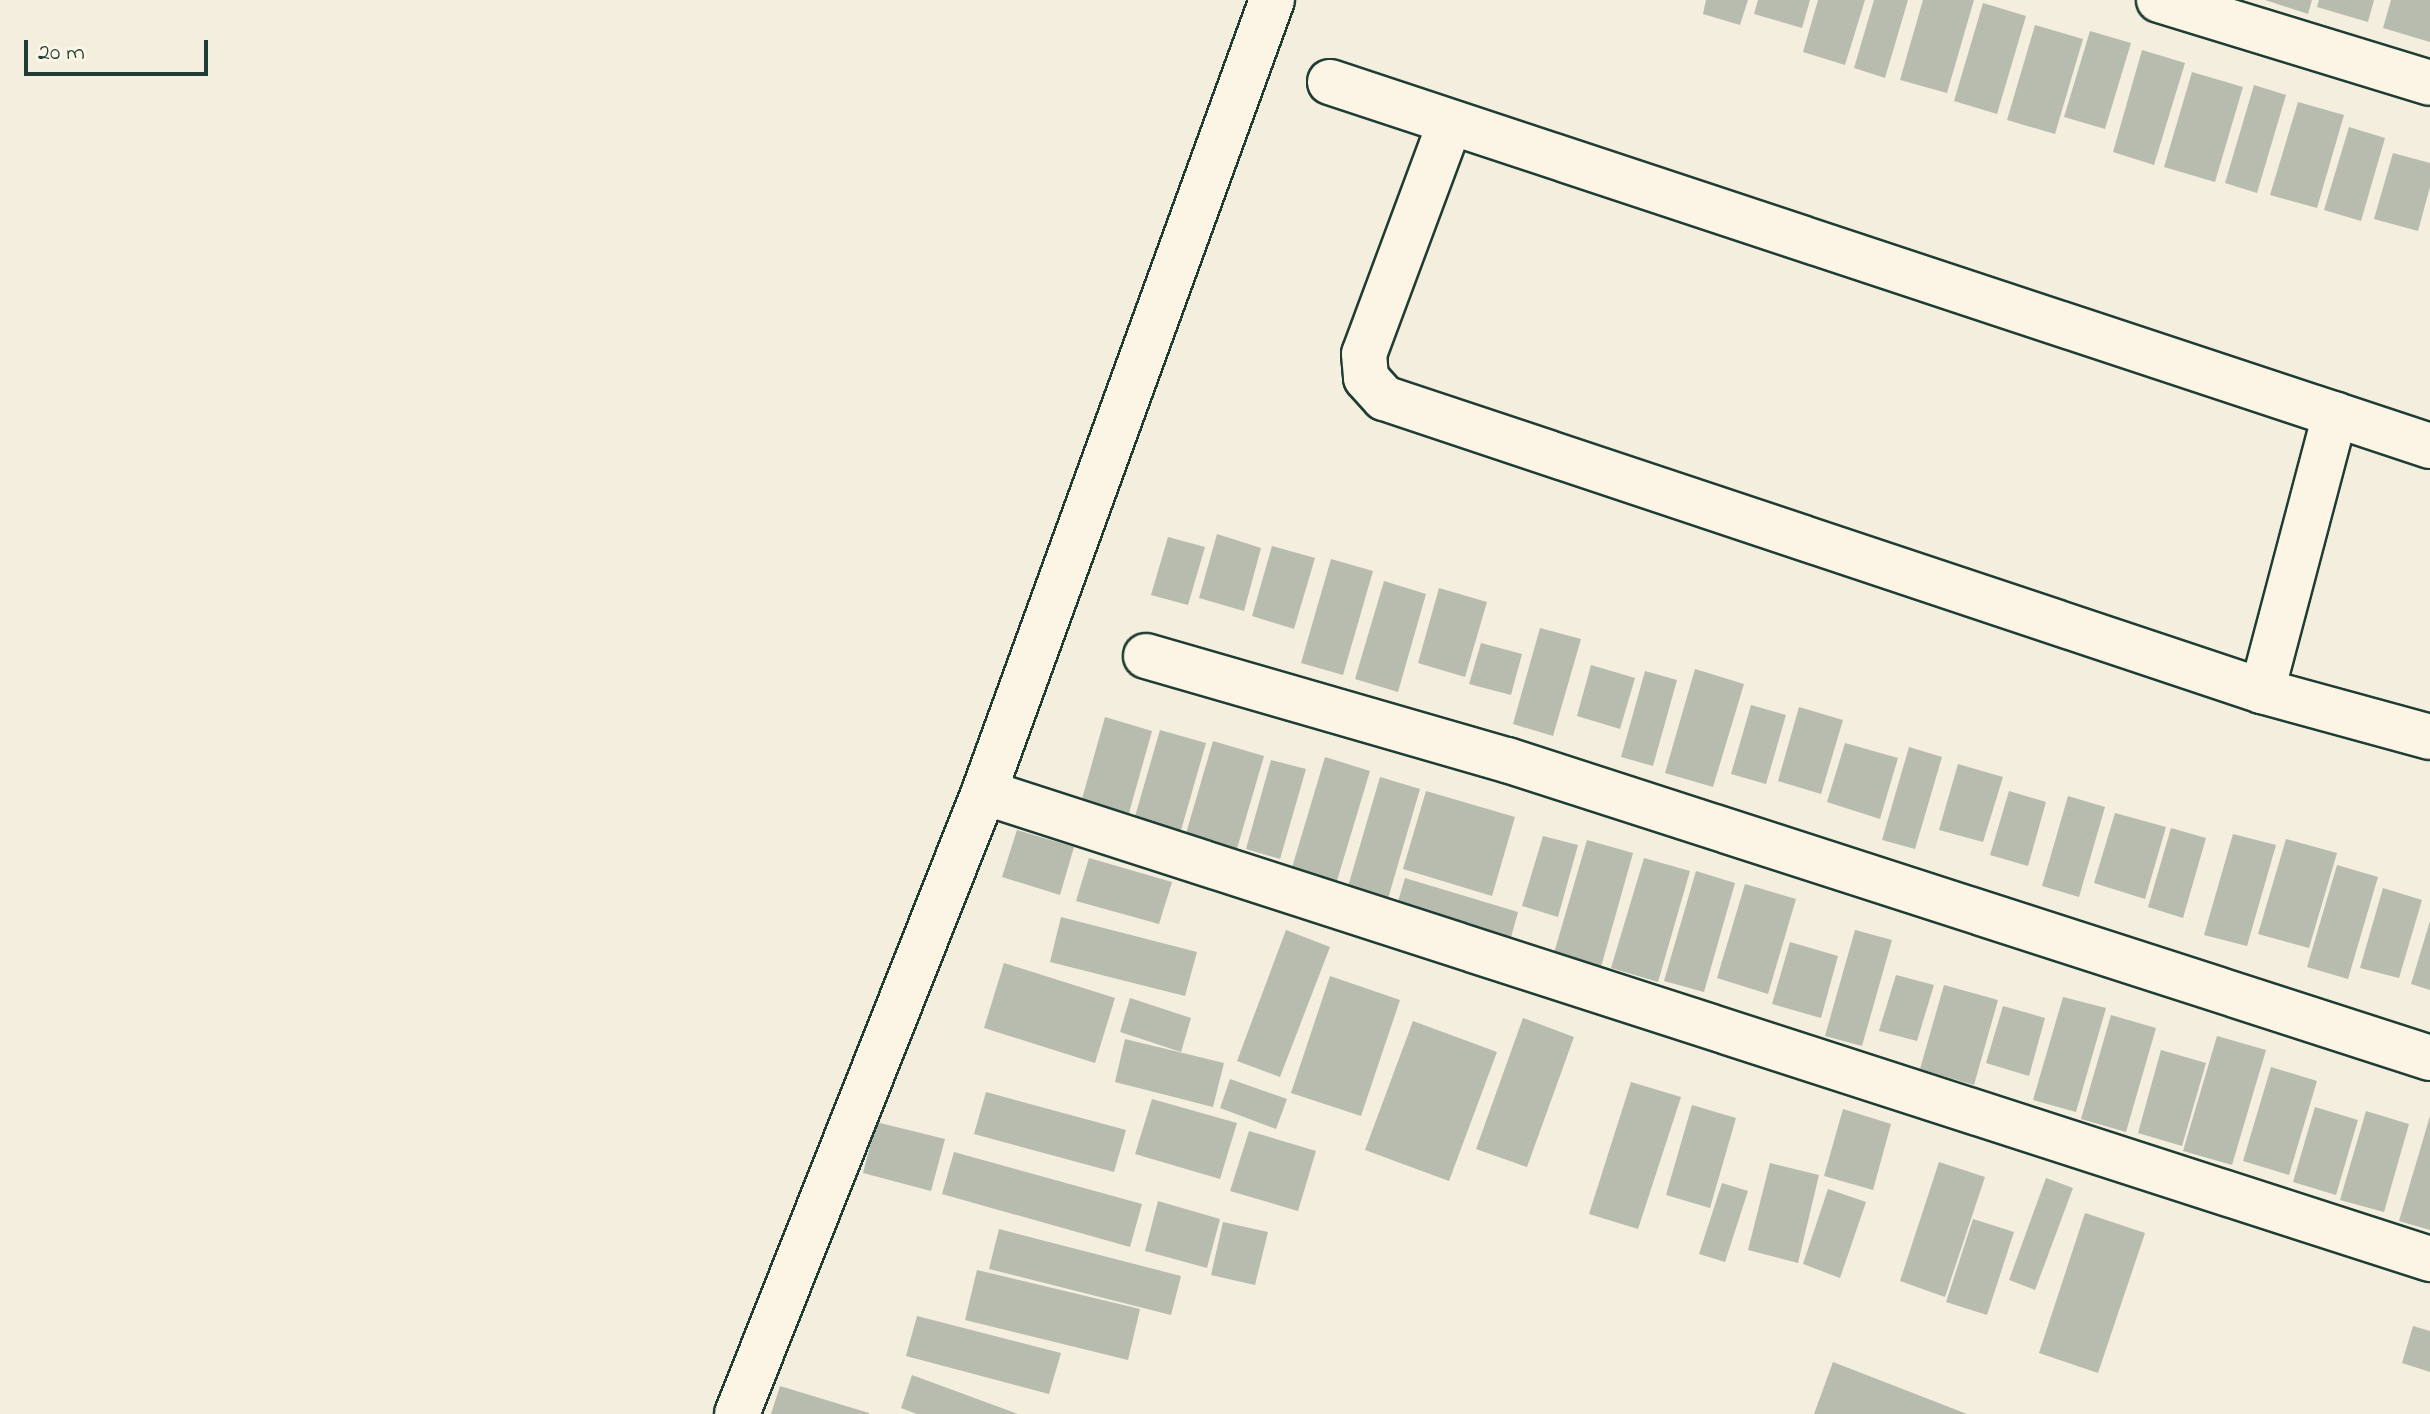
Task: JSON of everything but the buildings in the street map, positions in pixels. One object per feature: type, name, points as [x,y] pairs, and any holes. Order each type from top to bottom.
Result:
[{"type":"street","points":[[737,1414],[984,792],[1272,0]]},
{"type":"street","points":[[2159,0],[2430,83]]},
{"type":"street","points":[[1330,82],[2430,446]]},
{"type":"street","points":[[1450,123],[1364,354],[1366,378],[1384,398],[2262,691],[2430,737]]},
{"type":"street","points":[[2262,691],[2335,414]]},
{"type":"street","points":[[1146,656],[1507,760],[2430,1058]]},
{"type":"street","points":[[984,792],[2430,1259]]}]
